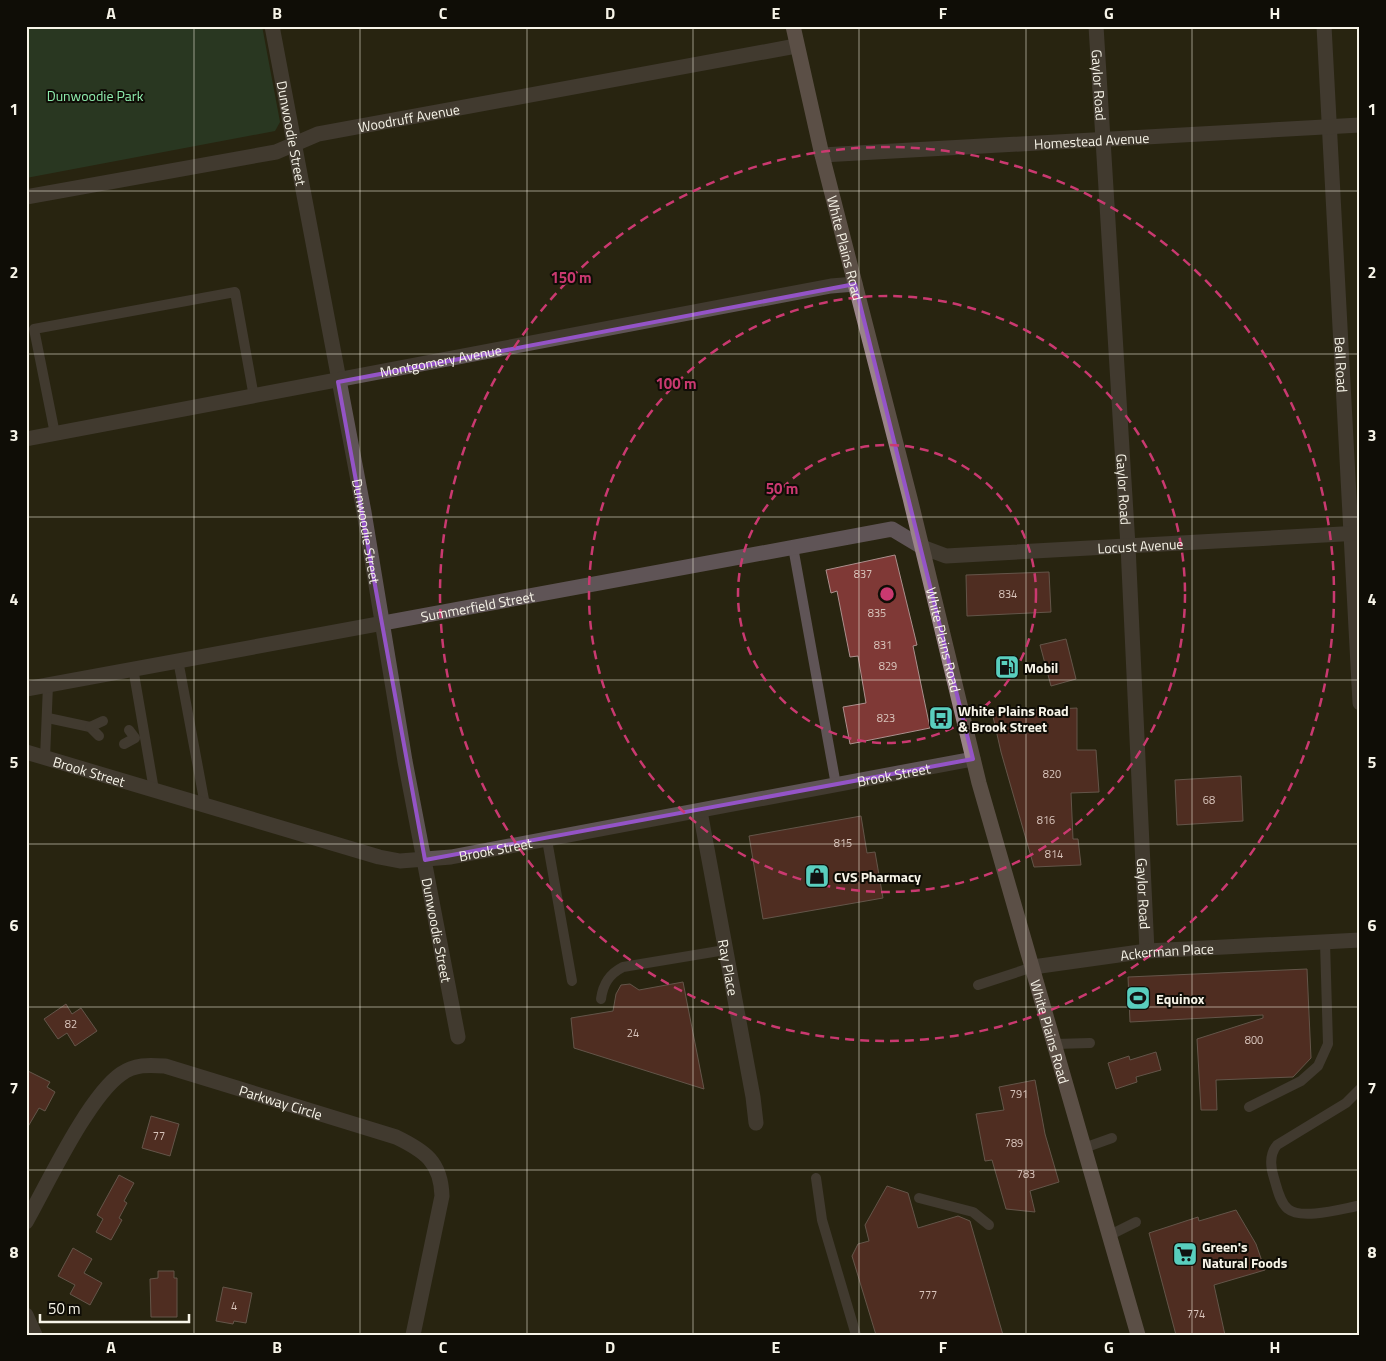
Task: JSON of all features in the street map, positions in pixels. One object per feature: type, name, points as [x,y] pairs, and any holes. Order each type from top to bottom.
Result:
[{"type":"main road","name":"White Plains Road","points":[[793,26],[822,155],[922,547],[973,759],[1002,867],[1033,966],[1138,1335]]},
{"type":"street","name":"Dunwoodie Street","points":[[272,26],[383,622],[405,761],[458,1037]]},
{"type":"street","name":"Gaylor Road","points":[[1096,26],[1128,546],[1147,951]]},
{"type":"street","name":"Bell Road","points":[[1324,26],[1355,534],[1360,703]]},
{"type":"street","name":"Woodruff Avenue","points":[[26,197],[276,152],[327,132],[796,46]]},
{"type":"street","name":"Homestead Avenue","points":[[822,155],[1360,125]]},
{"type":"street","name":"Montgomery Avenue","points":[[26,440],[338,382],[831,286],[855,284]]},
{"type":"street","name":"Summerfield Street","points":[[26,689],[892,529],[922,547]]},
{"type":"street","name":"Locust Avenue","points":[[922,547],[946,556],[1355,534]]},
{"type":"street","name":"Brook Street","points":[[26,752],[379,857],[400,861],[425,860],[547,840],[973,759]]},
{"type":"street","name":"Ray Place","points":[[700,811],[756,1123]]},
{"type":"street","name":"Ackerman Place","points":[[1033,966],[1147,951],[1360,940]]},
{"type":"street","name":"Parkway Circle","points":[[26,1222],[83,1120],[107,1087],[121,1074],[136,1067],[146,1064],[165,1066],[396,1137],[415,1146],[430,1159],[442,1180],[442,1196],[413,1335]]},
{"type":"street","points":[[26,1315],[35,1335]]},
{"type":"lane","points":[[55,434],[34,330],[235,292],[254,397]]},
{"type":"lane","points":[[793,547],[836,785]]},
{"type":"lane","points":[[178,660],[205,805]]},
{"type":"lane","points":[[133,668],[154,790]]},
{"type":"lane","points":[[45,758],[48,685]]},
{"type":"lane","points":[[48,718],[90,727],[99,736]]},
{"type":"lane","points":[[90,727],[103,721]]},
{"type":"lane","points":[[124,744],[132,734],[147,741]]},
{"type":"lane","points":[[547,840],[572,981]]},
{"type":"lane","points":[[1249,1107],[1301,1081],[1318,1066],[1328,1044],[1325,942]]},
{"type":"lane","points":[[601,999],[607,980],[614,971],[623,967],[726,950]]},
{"type":"lane","name":"Ackerman Place","points":[[978,985],[1033,966]]},
{"type":"lane","points":[[1055,1044],[1090,1043]]},
{"type":"lane","points":[[1357,1206],[1306,1214],[1290,1211],[1283,1203],[1273,1176],[1270,1160],[1272,1152],[1278,1145],[1338,1108],[1360,1089]]},
{"type":"lane","points":[[1084,1148],[1112,1138]]},
{"type":"lane","points":[[816,1178],[822,1220],[856,1335]]},
{"type":"lane","points":[[919,1198],[972,1212],[989,1225]]},
{"type":"lane","points":[[1110,1235],[1136,1222]]},
{"type":"highlighted area","points":[[855,284],[973,759],[425,860],[338,382]]},
{"type":"green space","name":"Dunwoodie Park","points":[[26,26],[262,26],[280,122],[275,131],[26,178]]},
{"type":"building","points":[[895,555],[917,645],[913,646],[930,728],[850,744],[843,707],[866,703],[858,656],[850,657],[837,591],[831,593],[826,570]]},
{"type":"building","points":[[1049,572],[1051,612],[967,616],[966,575]]},
{"type":"building","points":[[1066,639],[1076,679],[1051,686],[1040,645]]},
{"type":"building","points":[[1077,708],[1077,750],[1096,750],[1099,792],[1071,793],[1073,839],[1078,839],[1081,865],[1034,867],[1001,752],[992,712]]},
{"type":"building","points":[[1241,776],[1243,821],[1177,825],[1175,780]]},
{"type":"building","name":"CVS Pharmacy","points":[[861,816],[867,853],[875,852],[883,898],[763,919],[749,836]]},
{"type":"building","points":[[1307,969],[1311,1058],[1293,1077],[1216,1080],[1217,1110],[1201,1110],[1197,1039],[1263,1018],[1263,1015],[1130,1022],[1128,977]]},
{"type":"building","points":[[683,982],[704,1089],[574,1048],[571,1018],[613,1011],[616,994],[621,985],[630,984],[639,990]]},
{"type":"building","points":[[66,1004],[72,1014],[81,1008],[97,1031],[75,1046],[67,1033],[58,1039],[44,1019]]},
{"type":"building","points":[[1156,1052],[1161,1070],[1136,1077],[1137,1082],[1116,1089],[1108,1063],[1129,1056],[1130,1060]]},
{"type":"building","points":[[26,1070],[50,1082],[47,1087],[55,1092],[45,1111],[39,1108],[26,1130]]},
{"type":"building","points":[[1035,1080],[1045,1134],[1059,1182],[1030,1191],[1035,1212],[1006,1209],[992,1160],[985,1161],[976,1114],[1004,1110],[999,1087]]},
{"type":"building","points":[[151,1116],[179,1124],[170,1156],[142,1148]]},
{"type":"building","points":[[119,1175],[134,1183],[124,1201],[127,1203],[119,1218],[122,1220],[111,1240],[96,1232],[103,1219],[97,1215]]},
{"type":"building","points":[[887,1186],[908,1193],[918,1228],[958,1216],[970,1221],[1003,1335],[876,1335],[852,1256],[858,1244],[869,1241],[865,1225]]},
{"type":"building","points":[[1236,1210],[1256,1244],[1265,1270],[1214,1285],[1225,1335],[1176,1335],[1149,1233],[1198,1217],[1199,1221]]},
{"type":"building","points":[[73,1248],[92,1259],[84,1273],[102,1283],[90,1305],[70,1294],[75,1285],[58,1276]]},
{"type":"building","points":[[158,1271],[174,1271],[174,1278],[177,1278],[177,1317],[151,1317],[150,1279],[158,1278]]},
{"type":"building","points":[[223,1287],[252,1293],[246,1323],[234,1321],[233,1324],[216,1321]]},
{"type":"place","name":"Mobil","points":[[1007,667]]},
{"type":"place","name":"White Plains Road & Brook Street","points":[[941,718]]},
{"type":"place","name":"CVS Pharmacy","points":[[817,876]]},
{"type":"place","name":"Equinox","points":[[1138,998]]},
{"type":"place","name":"Green's Natural Foods","points":[[1185,1254]]}]
